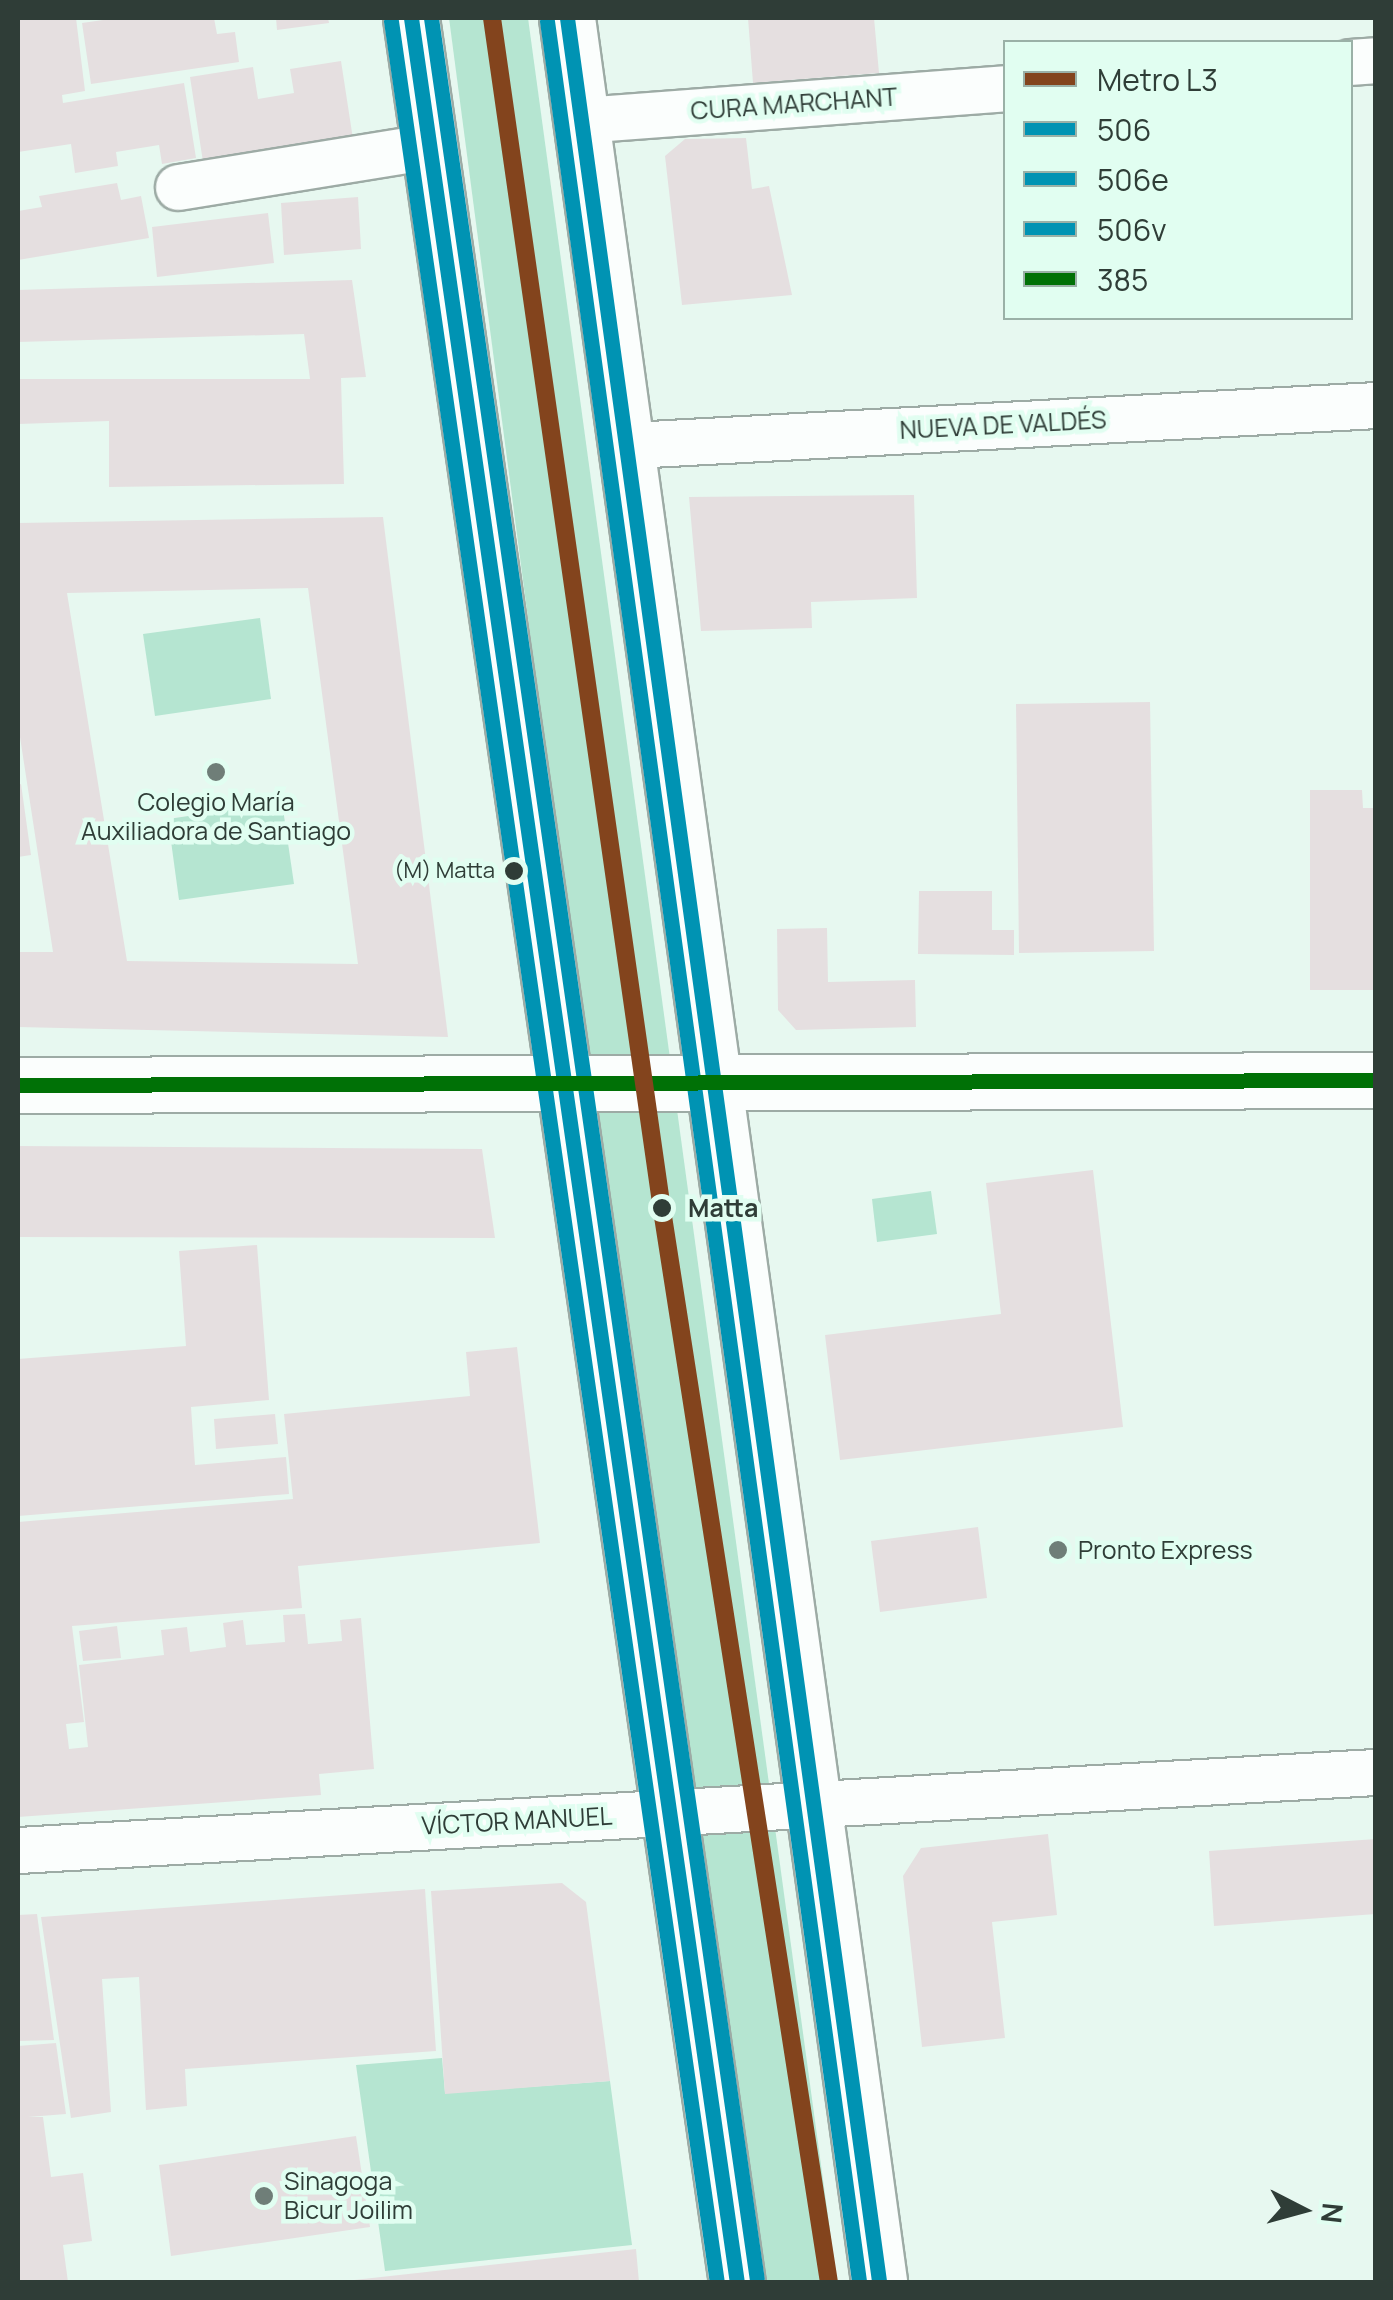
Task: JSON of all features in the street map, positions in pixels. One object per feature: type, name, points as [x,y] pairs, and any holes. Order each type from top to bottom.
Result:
[{"type":"main road","points":[[411,18],[562,1088],[672,1812],[737,2282]]},
{"type":"main road","points":[[568,18],[631,445],[714,1088],[879,2282]]},
{"type":"main road","points":[[18,1086],[714,1088],[1376,1080]]},
{"type":"street","name":"CURA MARCHANT","points":[[582,120],[1003,88]]},
{"type":"street","points":[[178,186],[430,146]]},
{"type":"street","name":"NUEVA DE VALDÉS","points":[[631,445],[1376,406]]},
{"type":"street","name":"VÍCTOR MANUEL","points":[[18,1850],[1376,1772]]},
{"type":"green space","points":[[449,18],[528,18],[837,2282],[766,2282],[576,983]]},
{"type":"green space","points":[[260,618],[271,699],[155,716],[143,634]]},
{"type":"green space","points":[[282,802],[294,884],[179,900],[168,819]]},
{"type":"green space","points":[[931,1191],[937,1234],[877,1242],[872,1199]]},
{"type":"green space","points":[[442,2058],[445,2093],[610,2081],[632,2245],[385,2271],[356,2065]]},
{"type":"building","points":[[18,18],[76,18],[85,91],[62,95],[63,103],[184,83],[196,158],[162,164],[159,145],[116,152],[118,166],[75,173],[71,144],[18,152]]},
{"type":"building","points":[[117,18],[214,18],[217,34],[235,32],[239,62],[91,84],[82,23]]},
{"type":"building","points":[[276,18],[328,18],[329,23],[277,30]]},
{"type":"building","points":[[748,18],[874,18],[879,73],[753,83]]},
{"type":"building","points":[[341,61],[353,139],[203,162],[190,77],[253,67],[258,99],[294,93],[290,69]]},
{"type":"building","points":[[746,138],[752,189],[769,186],[792,295],[682,305],[665,156],[685,139]]},
{"type":"building","points":[[117,183],[121,200],[141,196],[149,238],[18,260],[18,211],[42,207],[39,196]]},
{"type":"building","points":[[358,197],[361,249],[284,255],[281,203]]},
{"type":"building","points":[[268,213],[274,263],[157,277],[152,227]]},
{"type":"building","points":[[352,280],[366,377],[341,378],[344,484],[109,487],[109,421],[18,424],[18,379],[310,379],[304,334],[18,342],[18,290]]},
{"type":"building","points":[[914,495],[917,598],[811,602],[812,628],[701,631],[689,497]]},
{"type":"building","points":[[383,517],[448,1037],[18,1027],[18,952],[53,952],[18,724],[18,523]],"holes":[[[308,588],[358,964],[127,961],[67,593]]]},
{"type":"building","points":[[1150,702],[1154,951],[1019,953],[1016,704]]},
{"type":"building","points":[[21,784],[31,855],[18,857],[18,785]]},
{"type":"building","points":[[1310,790],[1362,790],[1363,808],[1376,808],[1376,990],[1310,990]]},
{"type":"building","points":[[919,891],[992,891],[992,930],[1014,930],[1014,955],[918,954]]},
{"type":"building","points":[[827,928],[828,982],[915,980],[916,1027],[796,1030],[778,1010],[777,929]]},
{"type":"building","points":[[18,1146],[482,1149],[495,1238],[18,1237]]},
{"type":"building","points":[[1093,1170],[1123,1427],[840,1460],[825,1335],[1001,1314],[986,1183]]},
{"type":"building","points":[[257,1245],[269,1400],[191,1407],[195,1465],[286,1457],[289,1494],[18,1516],[18,1359],[186,1346],[179,1251]]},
{"type":"building","points":[[517,1347],[540,1543],[298,1566],[302,1608],[72,1626],[84,1722],[66,1724],[69,1749],[88,1747],[79,1665],[164,1655],[161,1630],[187,1627],[190,1652],[226,1647],[223,1623],[243,1620],[246,1645],[285,1642],[283,1615],[305,1614],[308,1644],[342,1641],[340,1620],[361,1618],[374,1769],[319,1774],[321,1795],[18,1817],[18,1522],[293,1499],[284,1414],[470,1396],[466,1352]]},
{"type":"building","points":[[275,1414],[278,1444],[216,1449],[214,1419]]},
{"type":"building","points":[[978,1527],[987,1598],[880,1612],[871,1541]]},
{"type":"building","points":[[117,1626],[121,1658],[83,1661],[79,1631]]},
{"type":"building","points":[[1048,1834],[1057,1915],[992,1922],[1005,2038],[922,2047],[903,1876],[921,1848]]},
{"type":"building","points":[[1376,1839],[1376,1914],[1214,1926],[1209,1851]]},
{"type":"building","points":[[562,1883],[586,1902],[610,2081],[445,2094],[431,1891]]},
{"type":"building","points":[[425,1889],[436,2051],[185,2069],[187,2106],[146,2110],[139,1977],[102,1979],[111,2112],[71,2118],[41,1917]]},
{"type":"building","points":[[37,1914],[54,2040],[18,2041],[18,1915]]},
{"type":"building","points":[[56,2043],[66,2114],[28,2117],[43,2117],[51,2177],[83,2173],[92,2241],[63,2245],[68,2282],[18,2282],[18,2046]]},
{"type":"building","name":"Sinagoga Bicur Joilim","points":[[356,2136],[370,2227],[171,2256],[159,2165]]},
{"type":"building","points":[[636,2249],[639,2282],[354,2282],[354,2280]]},
{"type":"metro line","name":"L3","points":[[492,18],[662,1210],[829,2282]]},
{"type":"transit line","name":"506","points":[[411,18],[737,2282]]},
{"type":"transit line","name":"506v","points":[[431,18],[757,2279]]},
{"type":"transit line","name":"506","points":[[567,18],[879,2282]]},
{"type":"transit line","name":"506e","points":[[391,21],[717,2282]]},
{"type":"transit line","name":"506e","points":[[547,21],[859,2282]]},
{"type":"transit line","name":"385","points":[[18,1085],[1376,1080]]},
{"type":"place","name":"Colegio María Auxiliadora de Santiago","points":[[216,772]]},
{"type":"place","name":"(M) Matta","points":[[514,871]]},
{"type":"place","name":"Matta","points":[[662,1208]]},
{"type":"place","name":"Pronto Express","points":[[1058,1550]]},
{"type":"place","name":"Sinagoga Bicur Joilim","points":[[264,2196]]}]
